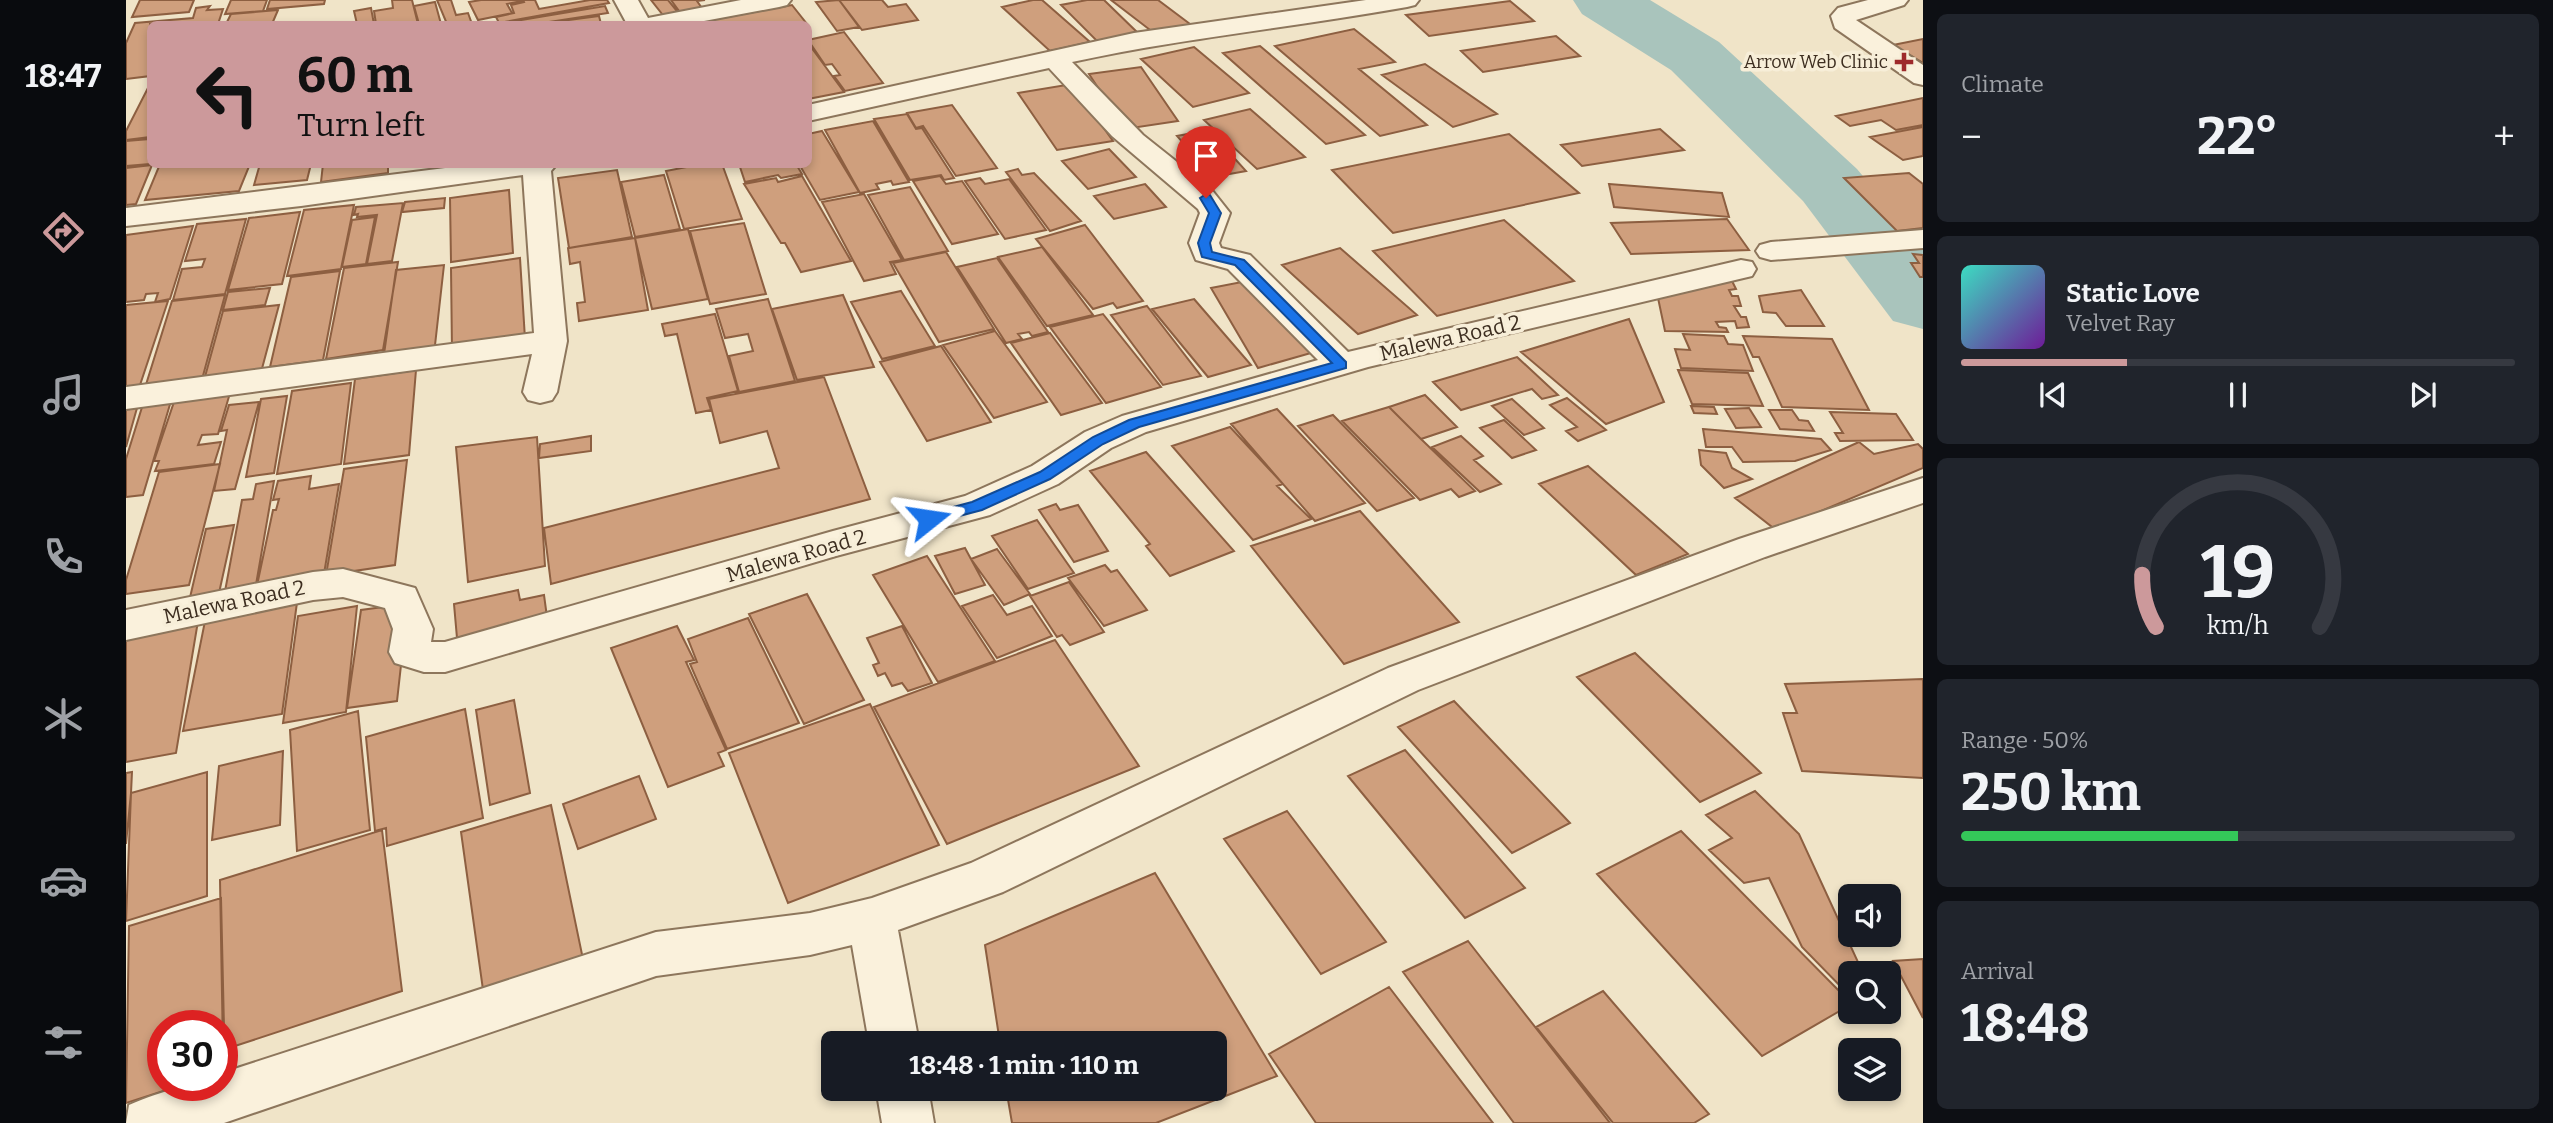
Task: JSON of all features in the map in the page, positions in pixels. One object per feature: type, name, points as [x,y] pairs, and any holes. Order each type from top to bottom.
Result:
[{"type":"street","points":[[626,0],[637,21]]},
{"type":"street","points":[[668,21],[779,0]]},
{"type":"street","points":[[812,112],[1245,16],[1312,17],[1407,0]]},
{"type":"street","points":[[1892,0],[1896,0],[1847,13],[1843,16],[1844,23],[1923,77]]},
{"type":"street","points":[[1054,58],[1146,152],[1206,198],[1215,213],[1204,243],[1207,254],[1240,262],[1342,365]]},
{"type":"street","points":[[126,217],[406,174],[495,168]]},
{"type":"street","points":[[540,168],[551,341],[540,392]]},
{"type":"street","name":"Malewa Road 2","points":[[126,625],[313,586],[343,583],[401,598],[413,629],[409,652],[424,657],[444,657],[833,544],[977,506],[1045,475],[1098,440],[1134,424],[1342,365],[1756,260],[1913,240]]},
{"type":"street","points":[[126,398],[551,341]]},
{"type":"street","points":[[148,1123],[656,954],[810,934],[872,919],[987,878],[1403,679],[1752,548],[1923,490]]},
{"type":"street","points":[[872,919],[892,1031]]},
{"type":"street","points":[[904,1101],[908,1123]]},
{"type":"building","points":[[140,0],[194,0],[189,12],[132,17]]},
{"type":"building","points":[[231,0],[267,0],[263,11],[225,14]]},
{"type":"building","points":[[270,0],[325,0],[324,4],[267,9]]},
{"type":"building","points":[[392,0],[412,0],[417,21],[376,21],[374,11],[393,8]]},
{"type":"building","points":[[437,0],[451,0],[456,15],[468,13],[471,21],[446,21]]},
{"type":"building","points":[[523,0],[535,0],[539,9],[590,0],[607,0],[609,3],[498,21],[496,17],[514,13],[511,5],[524,2]]},
{"type":"building","points":[[651,0],[668,0],[681,16],[666,19]]},
{"type":"building","points":[[671,0],[705,0],[697,1],[704,11],[682,15]]},
{"type":"building","points":[[839,0],[859,27],[837,31],[816,2]]},
{"type":"building","points":[[839,0],[882,0],[888,7],[906,4],[918,20],[862,30]]},
{"type":"building","points":[[1042,0],[1090,42],[1050,51],[1002,7]]},
{"type":"building","points":[[1104,0],[1141,36],[1100,44],[1061,5]]},
{"type":"building","points":[[1111,0],[1158,0],[1190,24],[1154,33]]},
{"type":"building","points":[[522,1],[507,4],[512,13],[478,20],[469,2]]},
{"type":"building","points":[[1510,1],[1534,21],[1429,36],[1406,15]]},
{"type":"building","points":[[435,2],[440,21],[418,21],[414,6]]},
{"type":"building","points":[[792,5],[805,21],[705,21]]},
{"type":"building","points":[[210,6],[207,10],[223,9],[219,21],[158,21],[193,18],[196,8]]},
{"type":"building","points":[[605,6],[608,13],[556,21],[516,21]]},
{"type":"building","points":[[371,8],[373,21],[356,21],[354,11]]},
{"type":"building","points":[[278,10],[273,21],[228,21],[231,14]]},
{"type":"building","points":[[599,16],[600,21],[561,21]]},
{"type":"building","points":[[147,22],[147,76],[126,79],[126,43],[135,23]]},
{"type":"building","points":[[1354,29],[1395,62],[1359,69],[1427,125],[1380,136],[1275,46]]},
{"type":"building","points":[[844,32],[883,83],[845,91],[834,76],[840,75],[832,64],[825,65],[812,46],[812,39]]},
{"type":"building","points":[[1556,36],[1580,56],[1483,72],[1461,51]]},
{"type":"building","points":[[1923,39],[1923,63],[1893,45]]},
{"type":"building","points":[[1260,46],[1365,135],[1326,144],[1223,53]]},
{"type":"building","points":[[1194,47],[1249,93],[1193,107],[1141,59]]},
{"type":"building","points":[[812,48],[844,92],[812,98]]},
{"type":"building","points":[[1425,64],[1497,114],[1453,127],[1382,75]]},
{"type":"building","points":[[1141,67],[1178,121],[1125,129],[1089,74]]},
{"type":"building","points":[[1072,84],[1113,141],[1057,150],[1018,93]]},
{"type":"building","points":[[147,90],[147,137],[126,140],[126,131]]},
{"type":"building","points":[[1923,98],[1923,125],[1896,130],[1881,120],[1850,126],[1836,116]]},
{"type":"building","points":[[952,105],[997,168],[956,176],[923,126],[916,128],[907,113]]},
{"type":"building","points":[[1250,109],[1305,157],[1257,169],[1204,120]]},
{"type":"building","points":[[907,114],[916,129],[922,128],[954,178],[944,180],[941,175],[910,180],[874,119]]},
{"type":"building","points":[[873,121],[909,182],[876,184],[879,189],[860,193],[825,130]]},
{"type":"building","points":[[1923,127],[1923,156],[1903,160],[1870,137]]},
{"type":"building","points":[[1660,129],[1684,150],[1582,166],[1561,145]]},
{"type":"building","points":[[1209,130],[1246,171],[1213,177],[1177,136]]},
{"type":"building","points":[[822,131],[859,192],[820,200],[801,168],[812,168],[812,133]]},
{"type":"building","points":[[1509,134],[1579,193],[1393,233],[1332,170]]},
{"type":"building","points":[[147,139],[147,164],[126,166],[126,141]]},
{"type":"building","points":[[1109,149],[1136,177],[1088,189],[1062,161]]},
{"type":"building","points":[[147,166],[151,168],[136,204],[126,205],[126,168]]},
{"type":"building","points":[[158,168],[248,168],[239,191],[145,200]]},
{"type":"building","points":[[259,168],[310,168],[307,180],[254,185]]},
{"type":"building","points":[[323,168],[388,168],[388,173],[321,182]]},
{"type":"building","points":[[681,168],[723,168],[742,219],[684,229],[666,171]]},
{"type":"building","points":[[740,168],[798,168],[802,174],[781,178],[778,175],[745,182]]},
{"type":"building","points":[[1018,169],[1022,175],[1034,173],[1081,221],[1050,231],[1006,172]]},
{"type":"building","points":[[617,170],[632,237],[569,248],[558,178]]},
{"type":"building","points":[[1909,173],[1923,184],[1923,228],[1897,231],[1844,178]]},
{"type":"building","points":[[664,175],[680,229],[635,237],[621,182]]},
{"type":"building","points":[[802,176],[851,261],[801,272],[785,243],[781,243],[744,184],[776,178],[778,182]]},
{"type":"building","points":[[940,176],[946,184],[962,181],[998,234],[952,244],[913,181]]},
{"type":"building","points":[[980,178],[985,184],[1009,179],[1046,230],[1005,239],[965,181]]},
{"type":"building","points":[[1145,184],[1166,207],[1114,219],[1094,196]]},
{"type":"building","points":[[1609,184],[1722,193],[1729,217],[1614,207]]},
{"type":"building","points":[[910,187],[948,251],[904,260],[868,195]]},
{"type":"building","points":[[509,190],[513,253],[451,262],[450,198]]},
{"type":"building","points":[[864,194],[902,260],[890,262],[896,274],[864,281],[822,202]]},
{"type":"building","points":[[445,198],[444,208],[402,212],[405,202]]},
{"type":"building","points":[[403,203],[392,261],[367,264],[377,215],[357,217],[358,214],[354,215],[356,207]]},
{"type":"building","points":[[354,205],[341,269],[287,276],[304,210]]},
{"type":"building","points":[[300,212],[282,284],[228,290],[249,218]]},
{"type":"building","points":[[375,217],[366,264],[342,267],[352,220]]},
{"type":"building","points":[[246,219],[225,294],[173,300],[182,269],[202,267],[205,259],[185,261],[197,224]]},
{"type":"building","points":[[1727,219],[1749,250],[1631,254],[1611,223]]},
{"type":"building","points":[[1504,220],[1574,281],[1437,316],[1373,251]]},
{"type":"building","points":[[744,223],[766,294],[710,304],[690,231]]},
{"type":"building","points":[[1085,225],[1143,301],[1117,308],[1113,303],[1093,309],[1036,239]]},
{"type":"building","points":[[193,226],[170,299],[155,302],[158,293],[146,294],[144,300],[126,302],[126,235]]},
{"type":"building","points":[[688,229],[708,299],[652,309],[635,238]]},
{"type":"building","points":[[635,238],[648,310],[579,321],[577,303],[585,302],[580,262],[570,264],[568,248]]},
{"type":"building","points":[[1042,247],[1093,315],[1047,326],[998,257]]},
{"type":"building","points":[[1340,248],[1417,315],[1358,334],[1282,265]]},
{"type":"building","points":[[946,252],[994,329],[939,342],[893,263]]},
{"type":"building","points":[[1913,254],[1923,255],[1923,277],[1920,277],[1911,263],[1919,263]]},
{"type":"building","points":[[520,258],[525,339],[452,351],[451,268]]},
{"type":"building","points":[[997,258],[1048,332],[1032,336],[1029,332],[1018,334],[1022,339],[1006,343],[957,267]]},
{"type":"building","points":[[398,262],[383,350],[326,359],[344,268]]},
{"type":"building","points":[[444,265],[434,354],[383,361],[396,270]]},
{"type":"building","points":[[340,271],[323,360],[270,367],[291,277]]},
{"type":"building","points":[[1730,277],[1736,289],[1729,290],[1732,296],[1738,296],[1741,306],[1734,306],[1741,317],[1746,317],[1749,327],[1737,328],[1735,321],[1716,322],[1728,332],[1665,331],[1658,298]]},
{"type":"building","points":[[1252,280],[1318,351],[1258,368],[1211,288]]},
{"type":"building","points":[[270,288],[265,305],[223,310],[228,292]]},
{"type":"building","points":[[1801,290],[1824,326],[1786,326],[1776,313],[1763,312],[1759,296]]},
{"type":"building","points":[[901,291],[935,346],[882,359],[851,302]]},
{"type":"building","points":[[225,295],[201,383],[144,391],[172,301]]},
{"type":"building","points":[[843,295],[874,367],[797,380],[772,309]]},
{"type":"building","points":[[768,299],[795,381],[739,392],[729,356],[753,351],[748,334],[725,338],[716,309]]},
{"type":"building","points":[[1194,299],[1251,365],[1208,377],[1152,309]]},
{"type":"building","points":[[168,301],[137,394],[126,395],[126,305]]},
{"type":"building","points":[[279,305],[260,376],[203,384],[223,311]]},
{"type":"building","points":[[1147,306],[1201,376],[1163,385],[1111,315]]},
{"type":"building","points":[[715,314],[738,391],[707,398],[711,410],[696,413],[677,334],[665,336],[662,324]]},
{"type":"building","points":[[1103,314],[1161,387],[1106,403],[1050,327]]},
{"type":"building","points":[[1629,319],[1664,402],[1606,424],[1521,352]]},
{"type":"building","points":[[995,331],[1047,402],[994,418],[943,345]]},
{"type":"building","points":[[1050,333],[1102,403],[1061,415],[1011,343]]},
{"type":"building","points":[[1683,334],[1724,336],[1728,344],[1743,345],[1753,371],[1681,368],[1675,349],[1690,350]]},
{"type":"building","points":[[1743,336],[1832,339],[1869,410],[1782,407],[1759,357],[1753,357]]},
{"type":"building","points":[[941,346],[991,422],[927,441],[880,362]]},
{"type":"building","points":[[1517,357],[1558,395],[1542,399],[1532,389],[1461,410],[1433,382]]},
{"type":"building","points":[[416,370],[409,455],[344,464],[355,379]]},
{"type":"building","points":[[1678,370],[1748,373],[1763,406],[1692,404]]},
{"type":"building","points":[[824,377],[870,499],[551,584],[544,528],[779,468],[767,431],[720,443],[709,399]]},
{"type":"building","points":[[351,383],[341,464],[277,474],[292,391]]},
{"type":"building","points":[[230,393],[218,434],[202,435],[198,445],[221,442],[214,464],[155,471],[159,461],[154,461],[175,399]]},
{"type":"building","points":[[1425,395],[1457,427],[1421,439],[1389,407]]},
{"type":"building","points":[[287,396],[274,473],[246,477],[261,399]]},
{"type":"building","points":[[1567,398],[1606,430],[1578,441],[1566,431],[1577,427],[1550,405]]},
{"type":"building","points":[[1512,399],[1544,428],[1524,435],[1492,406]]},
{"type":"building","points":[[171,401],[143,495],[126,497],[126,459],[143,404]]},
{"type":"building","points":[[259,402],[235,489],[214,491],[227,430],[221,431],[229,405]]},
{"type":"building","points":[[1691,406],[1714,407],[1717,414],[1694,413]]},
{"type":"building","points":[[1389,407],[1475,491],[1459,497],[1451,489],[1420,500],[1342,421]]},
{"type":"building","points":[[137,408],[126,447],[126,409]]},
{"type":"building","points":[[1749,408],[1761,427],[1736,428],[1725,409]]},
{"type":"building","points":[[1277,409],[1365,503],[1315,521],[1231,424]]},
{"type":"building","points":[[1769,410],[1792,410],[1799,420],[1808,421],[1814,431],[1780,429]]},
{"type":"building","points":[[1830,412],[1896,414],[1913,440],[1840,441],[1835,433],[1843,433]]},
{"type":"building","points":[[1333,415],[1414,498],[1377,511],[1298,426]]},
{"type":"building","points":[[1504,420],[1536,450],[1512,458],[1480,428]]},
{"type":"building","points":[[1230,427],[1283,484],[1277,486],[1311,519],[1253,540],[1172,446]]},
{"type":"building","points":[[1703,429],[1821,439],[1831,450],[1795,461],[1743,462],[1732,447],[1706,447]]},
{"type":"building","points":[[591,436],[591,451],[539,458],[540,444]]},
{"type":"building","points":[[1461,436],[1483,456],[1474,460],[1501,484],[1480,492],[1432,447]]},
{"type":"building","points":[[537,437],[545,566],[468,582],[456,447]]},
{"type":"building","points":[[1859,442],[1874,454],[1918,444],[1923,449],[1923,468],[1776,530],[1735,498]]},
{"type":"building","points":[[1699,450],[1726,453],[1732,468],[1752,479],[1724,488],[1701,465]]},
{"type":"building","points":[[1146,452],[1234,551],[1170,576],[1146,546],[1150,544],[1090,471]]},
{"type":"building","points":[[407,460],[395,565],[326,575],[344,469]]},
{"type":"building","points":[[220,464],[189,585],[126,594],[126,580],[159,472]]},
{"type":"building","points":[[1588,466],[1688,554],[1636,575],[1539,484]]},
{"type":"building","points":[[311,476],[309,489],[339,484],[323,580],[256,590],[273,510],[276,510],[279,499],[273,500],[278,481]]},
{"type":"building","points":[[274,481],[254,596],[223,602],[242,500],[253,499],[256,484]]},
{"type":"building","points":[[1056,504],[1060,510],[1078,505],[1108,551],[1074,562],[1039,510]]},
{"type":"building","points":[[1360,511],[1459,622],[1344,664],[1251,546]]},
{"type":"building","points":[[1037,520],[1074,573],[1028,589],[992,536]]},
{"type":"building","points":[[234,525],[217,602],[188,606],[206,529]]},
{"type":"building","points":[[965,548],[985,585],[955,594],[935,556]]},
{"type":"building","points":[[997,549],[1030,594],[1004,605],[971,559]]},
{"type":"building","points":[[927,556],[995,661],[938,682],[873,575]]},
{"type":"building","points":[[1105,565],[1111,572],[1117,570],[1147,610],[1104,626],[1068,578]]},
{"type":"building","points":[[1069,582],[1104,632],[1070,645],[1062,635],[1057,637],[1030,596]]},
{"type":"building","points":[[518,590],[520,600],[544,595],[547,617],[457,638],[454,604]]},
{"type":"building","points":[[807,594],[864,700],[804,724],[749,614]]},
{"type":"building","points":[[298,595],[282,714],[183,731],[207,611]]},
{"type":"building","points":[[993,595],[1007,615],[1032,606],[1052,636],[997,658],[962,606]]},
{"type":"building","points":[[398,605],[405,629],[397,701],[347,708],[361,610]]},
{"type":"building","points":[[357,606],[346,712],[283,723],[298,616]]},
{"type":"building","points":[[199,615],[176,753],[126,762],[126,628]]},
{"type":"building","points":[[748,618],[799,723],[727,749],[690,664],[697,662],[688,639]]},
{"type":"building","points":[[677,626],[694,660],[686,662],[726,750],[718,753],[724,766],[668,787],[611,648]]},
{"type":"building","points":[[902,626],[932,683],[908,691],[902,683],[892,686],[885,673],[878,676],[873,665],[879,663],[867,638]]},
{"type":"building","points":[[1055,640],[1139,766],[947,844],[874,707]]},
{"type":"building","points":[[1635,653],[1761,773],[1700,802],[1577,677]]},
{"type":"building","points":[[1923,679],[1923,778],[1802,771],[1783,713],[1797,713],[1785,684]]},
{"type":"building","points":[[514,700],[530,793],[490,805],[476,710]]},
{"type":"building","points":[[1454,701],[1570,823],[1512,853],[1398,727]]},
{"type":"building","points":[[870,704],[939,845],[788,903],[729,753]]},
{"type":"building","points":[[465,709],[483,818],[387,846],[386,828],[375,831],[366,737]]},
{"type":"building","points":[[358,711],[370,830],[297,851],[290,730]]},
{"type":"building","points":[[1405,750],[1525,888],[1465,918],[1348,776]]},
{"type":"building","points":[[283,751],[280,825],[212,840],[219,766]]},
{"type":"building","points":[[132,772],[131,793],[126,844],[126,773]]},
{"type":"building","points":[[207,772],[207,896],[126,921],[131,793]]},
{"type":"building","points":[[639,776],[656,819],[578,849],[563,804]]},
{"type":"building","points":[[1755,791],[1799,834],[1838,919],[1838,947],[1851,947],[1857,961],[1838,961],[1838,984],[1802,947],[1769,878],[1744,883],[1709,850],[1732,838],[1706,815]]},
{"type":"building","points":[[551,805],[584,964],[484,997],[461,832]]},
{"type":"building","points":[[1287,811],[1386,942],[1321,974],[1224,839]]},
{"type":"building","points":[[382,830],[402,991],[238,1045],[238,1010],[222,1010],[220,880]]},
{"type":"building","points":[[1681,831],[1838,990],[1838,1012],[1762,1056],[1597,874]]},
{"type":"building","points":[[1155,873],[1277,1076],[1227,1095],[1227,1031],[998,1031],[985,945]]},
{"type":"building","points":[[221,898],[224,1010],[147,1010],[147,1096],[126,1103],[129,926]]},
{"type":"building","points":[[1468,941],[1610,1123],[1514,1123],[1403,972]]},
{"type":"building","points":[[1923,959],[1923,1018],[1901,976],[1901,961],[1893,961]]},
{"type":"building","points":[[1389,987],[1493,1123],[1316,1123],[1269,1054]]},
{"type":"building","points":[[1603,991],[1709,1114],[1694,1123],[1613,1123],[1536,1027]]},
{"type":"building","points":[[1008,1101],[1213,1101],[1156,1123],[1012,1123]]},
{"type":"waterway","points":[[1605,0],[1695,56],[1830,185],[1923,303]]},
{"type":"place","name":"Arrow Web Clinic","points":[[1904,62]]},
{"type":"route","points":[[929,519],[977,506],[1045,475],[1098,440],[1134,424],[1342,365],[1240,262],[1207,254],[1204,243],[1215,213],[1206,198]]}]
